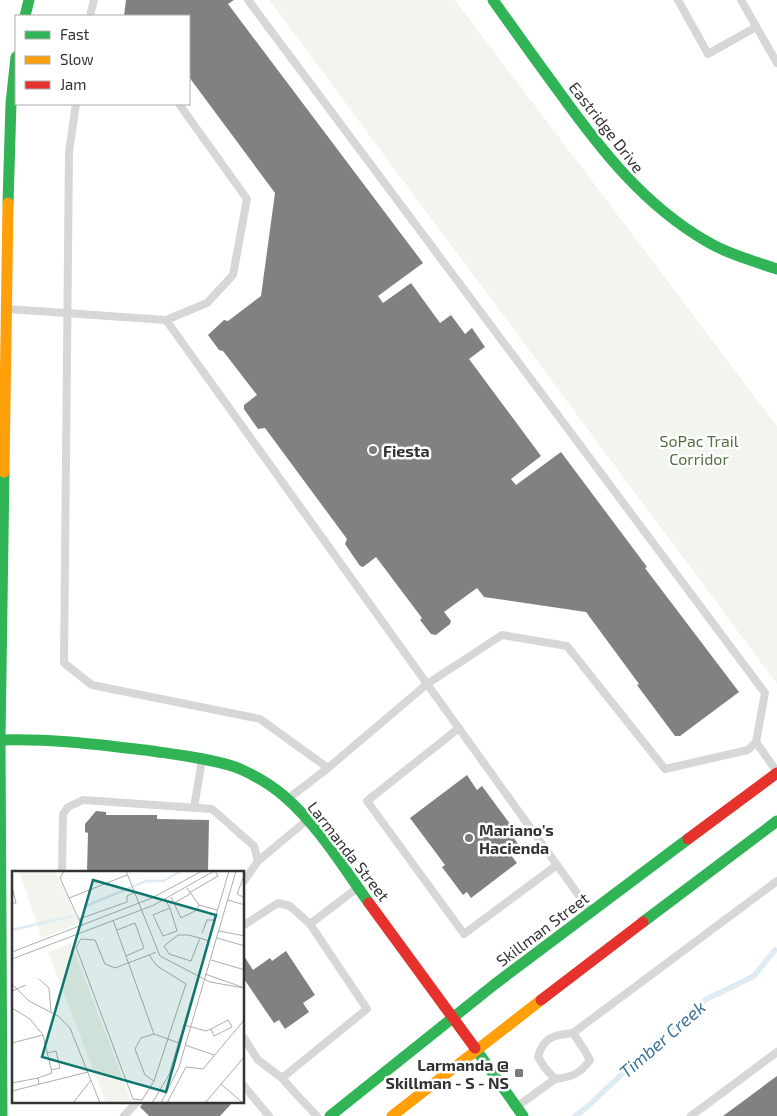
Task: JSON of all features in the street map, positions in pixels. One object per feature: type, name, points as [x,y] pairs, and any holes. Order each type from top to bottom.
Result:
[{"type":"main road","points":[[25,15],[30,0]]},
{"type":"main road","name":"Eastridge Drive","points":[[493,0],[585,129],[609,160],[636,189],[662,212],[697,237],[724,252],[752,263],[777,269]]},
{"type":"main road","points":[[2,1116],[5,1084],[5,954],[0,740],[4,309],[11,103],[15,66]]},
{"type":"main road","name":"Larmanda Street","points":[[0,740],[26,739],[120,747],[187,756],[237,768],[262,780],[288,799],[316,830],[517,1107]]},
{"type":"main road","name":"Skillman Street","points":[[330,1116],[383,1071],[453,1017],[777,773]]},
{"type":"main road","points":[[392,1116],[476,1049],[770,831],[777,821]]},
{"type":"lane","points":[[90,15],[94,0]]},
{"type":"lane","points":[[248,0],[765,692],[756,742],[748,750],[665,769],[567,646],[502,635],[428,684],[288,799]]},
{"type":"lane","points":[[678,0],[708,54],[756,27]]},
{"type":"lane","points":[[741,0],[777,63]]},
{"type":"lane","points":[[76,105],[70,152],[64,663],[92,685],[260,719],[328,768]]},
{"type":"lane","points":[[4,309],[166,320],[207,303],[233,275],[247,199],[180,105]]},
{"type":"lane","points":[[166,320],[591,913]]},
{"type":"lane","points":[[459,728],[367,800],[464,934],[557,865]]},
{"type":"lane","points":[[756,742],[777,773]]},
{"type":"lane","points":[[194,808],[202,759]]},
{"type":"lane","points":[[62,871],[63,814],[68,807],[84,800],[212,809],[254,846],[258,861]]},
{"type":"lane","points":[[245,880],[258,861],[307,820]]},
{"type":"lane","points":[[555,1079],[538,1057],[541,1046],[555,1035],[573,1033],[777,881]]},
{"type":"lane","points":[[310,924],[358,887]]},
{"type":"lane","points":[[245,925],[278,903],[290,906],[310,924],[367,1009],[282,1078]]},
{"type":"lane","points":[[517,1107],[555,1079],[569,1077],[583,1070],[590,1060],[573,1033]]},
{"type":"lane","points":[[245,1040],[258,1060],[282,1078],[317,1116]]},
{"type":"lane","points":[[691,1116],[777,1052]]},
{"type":"lane","points":[[245,1087],[269,1116]]},
{"type":"lane","points":[[124,1116],[135,1104]]},
{"type":"green space","name":"SoPac Trail Corridor","points":[[269,0],[455,0],[777,426],[777,684]]},
{"type":"building","points":[[126,0],[234,0],[228,4],[423,263],[378,296],[383,303],[411,283],[440,323],[451,315],[465,334],[472,328],[485,347],[469,359],[541,456],[511,479],[516,485],[561,452],[647,567],[645,568],[739,692],[680,736],[675,736],[586,612],[484,597],[477,588],[444,612],[451,621],[450,624],[436,635],[431,634],[420,620],[422,618],[376,557],[363,567],[360,566],[345,544],[347,539],[265,428],[258,429],[244,409],[244,405],[257,395],[208,335],[224,320],[228,321],[261,296],[275,193],[190,78],[190,15],[124,15]]},
{"type":"building","name":"Mariano's Hacienda","points":[[467,775],[477,790],[482,786],[513,828],[509,831],[518,844],[518,849],[510,854],[517,863],[471,898],[467,892],[463,895],[442,867],[445,865],[410,818]]},
{"type":"building","points":[[96,811],[106,812],[106,815],[157,815],[157,819],[209,820],[208,871],[87,871],[88,833],[85,832],[85,824]]},
{"type":"building","points":[[286,951],[315,995],[303,1003],[309,1012],[285,1029],[279,1020],[274,1023],[245,980],[245,958],[253,970],[270,958],[272,961]]},
{"type":"building","points":[[777,1076],[777,1116],[723,1116]]},
{"type":"building","points":[[142,1104],[231,1104],[220,1116],[149,1116],[140,1107]]},
{"type":"waterway","name":"Timber Creek","points":[[575,1116],[705,1000],[754,976],[775,950]]},
{"type":"traffic: fast","points":[[25,15],[29,0]]},
{"type":"traffic: fast","points":[[493,0],[591,135],[643,193],[684,227],[714,246],[777,269]]},
{"type":"traffic: fast","points":[[8,203],[11,103],[15,66]]},
{"type":"traffic: fast","points":[[2,1116],[0,739],[4,472]]},
{"type":"traffic: fast","points":[[0,740],[57,741],[114,746],[196,758],[238,768],[268,784],[296,807],[329,847],[369,903]]},
{"type":"traffic: fast","points":[[643,922],[777,821]]},
{"type":"traffic: fast","points":[[330,1116],[495,984],[688,839]]},
{"type":"traffic: fast","points":[[475,1048],[523,1116]]},
{"type":"traffic: slow","points":[[4,472],[8,203]]},
{"type":"traffic: slow","points":[[392,1116],[541,1000]]},
{"type":"traffic: jam","points":[[688,839],[777,773]]},
{"type":"traffic: jam","points":[[369,903],[475,1048]]},
{"type":"traffic: jam","points":[[541,1000],[643,922]]},
{"type":"place","name":"Fiesta","points":[[373,450]]},
{"type":"place","name":"Mariano's Hacienda","points":[[469,838]]},
{"type":"place","name":"Larmanda @ Skillman - S - NS","points":[[519,1073]]}]
